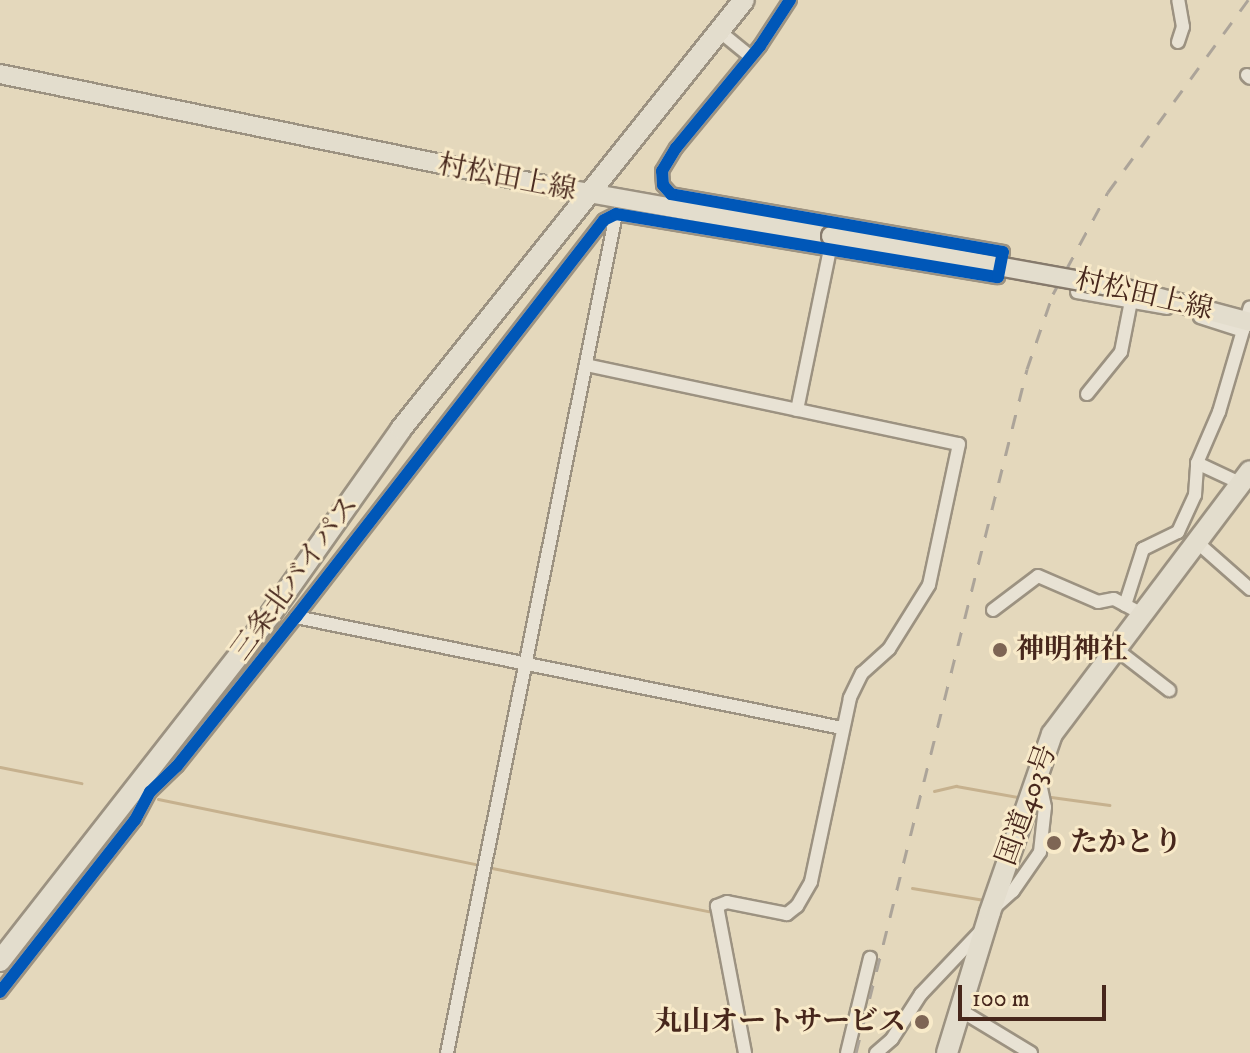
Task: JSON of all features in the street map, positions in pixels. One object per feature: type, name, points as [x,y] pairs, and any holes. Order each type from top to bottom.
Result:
[{"type":"highway","name":"三条北バイパス","points":[[0,961],[270,615],[401,429],[744,0]]},
{"type":"highway","name":"国道403号","points":[[947,1053],[988,919],[1052,734],[1117,650],[1134,610],[1199,544],[1246,478]]},
{"type":"main road","name":"村松田上線","points":[[0,74],[831,243],[1131,295],[1247,320]]},
{"type":"street","points":[[0,992],[135,820],[150,792],[177,766],[296,617],[604,220],[616,214],[831,243],[998,277],[1003,252],[671,194],[663,185],[662,171],[676,148],[751,57],[790,0]]},
{"type":"street","points":[[1178,0],[1183,27],[1178,42]]},
{"type":"street","points":[[719,31],[751,57]]},
{"type":"street","points":[[447,1053],[616,214]]},
{"type":"street","points":[[797,410],[831,243]]},
{"type":"street","points":[[1077,292],[1131,295],[1121,352],[1087,394]]},
{"type":"street","points":[[993,610],[1038,576],[1098,602],[1114,599],[1134,610],[1143,549],[1178,532],[1195,495],[1197,463],[1219,412],[1247,320]]},
{"type":"street","points":[[586,365],[959,444],[929,585],[889,649],[862,673],[842,728],[811,882],[797,906],[787,914],[727,902],[717,906],[745,1053]]},
{"type":"street","points":[[1197,463],[1246,478]]},
{"type":"street","points":[[1199,544],[1250,589]]},
{"type":"street","points":[[296,617],[842,728]]},
{"type":"street","points":[[1117,650],[1169,690]]},
{"type":"street","points":[[876,1053],[892,1039],[921,994],[1013,891],[1040,852],[1045,807],[1037,773]]},
{"type":"street","points":[[847,1053],[870,958]]},
{"type":"street","points":[[960,1010],[1031,1053]]},
{"type":"waterway","points":[[0,767],[81,783]]},
{"type":"waterway","points":[[934,791],[956,786],[1018,797]]},
{"type":"waterway","points":[[1051,797],[1109,805]]},
{"type":"waterway","points":[[158,799],[480,865]]},
{"type":"waterway","points":[[1010,882],[1025,863]]},
{"type":"waterway","points":[[487,867],[712,912],[738,1053]]},
{"type":"waterway","points":[[912,888],[984,900]]},
{"type":"railway","points":[[856,1053],[1027,369],[1053,294],[1108,192],[1248,0]]},
{"type":"cycle path","points":[[0,992],[135,820],[150,792],[177,766],[296,617],[604,220],[616,214],[998,277],[1003,252],[671,194],[663,185],[662,171],[676,148],[760,46],[790,0]]},
{"type":"place","name":"神明神社","points":[[1000,650]]},
{"type":"place","name":"たかとり","points":[[1054,843]]},
{"type":"place","name":"丸山オートサービス","points":[[922,1022]]}]
